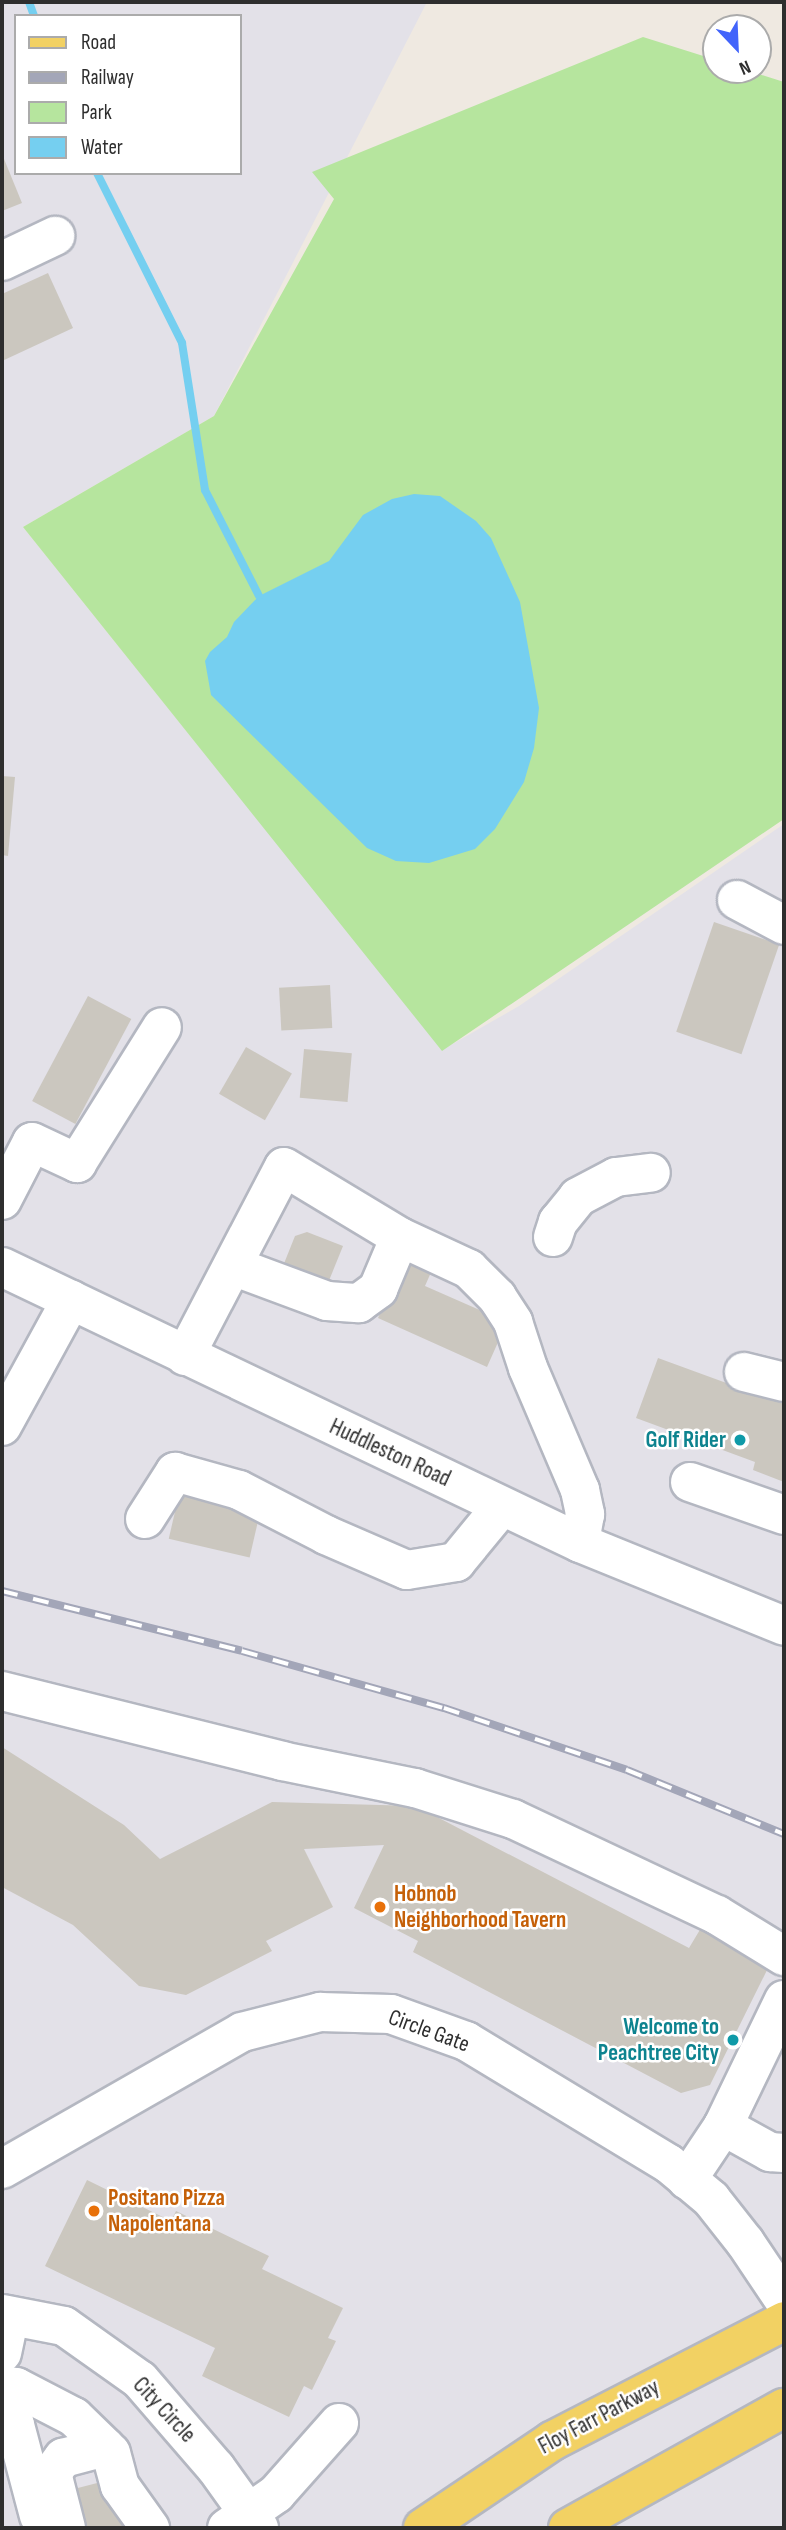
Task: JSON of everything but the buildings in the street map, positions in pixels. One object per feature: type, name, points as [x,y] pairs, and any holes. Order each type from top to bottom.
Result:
[{"type":"main road","name":"Floy Farr Parkway","points":[[424,2528],[552,2441],[784,2321]]},
{"type":"main road","points":[[568,2528],[784,2409]]},
{"type":"street","points":[[2,261],[55,236]]},
{"type":"street","points":[[737,900],[784,925]]},
{"type":"street","points":[[2,1200],[32,1142],[77,1163],[162,1027]]},
{"type":"street","points":[[185,1356],[284,1167],[400,1237],[469,1269],[497,1297],[513,1322],[528,1368],[580,1490],[585,1514],[580,1543]]},
{"type":"street","points":[[553,1237],[558,1222],[578,1197],[616,1177],[651,1173]]},
{"type":"street","points":[[233,1266],[327,1301],[359,1303],[378,1289],[400,1237]]},
{"type":"street","name":"Huddleston Road","points":[[2,1267],[580,1543],[784,1626]]},
{"type":"street","points":[[7,1404],[71,1300]]},
{"type":"street","points":[[744,1372],[784,1381]]},
{"type":"street","points":[[145,1519],[175,1472],[239,1490],[326,1535],[407,1570],[456,1562],[502,1506]]},
{"type":"street","points":[[690,1482],[784,1515]]},
{"type":"street","points":[[2,1691],[282,1761],[415,1788],[513,1819],[718,1915],[784,1956]]},
{"type":"street","points":[[687,2180],[723,2126],[784,2000]]},
{"type":"street","name":"Circle Gate","points":[[2,2169],[242,2032],[320,2012],[391,2014],[466,2041],[669,2164],[711,2200],[745,2242],[784,2300]]},
{"type":"street","points":[[723,2126],[770,2152],[784,2153]]},
{"type":"street","points":[[2,2353],[6,2315]]},
{"type":"street","name":"City Circle","points":[[6,2315],[64,2326],[140,2380],[245,2523]]},
{"type":"street","points":[[42,2528],[15,2425],[4,2402],[16,2387],[74,2417],[111,2453],[120,2486],[150,2528]]},
{"type":"street","points":[[245,2523],[276,2494],[340,2423]]},
{"type":"street","points":[[66,2528],[52,2473],[63,2458],[105,2447]]},
{"type":"shaded area","points":[[2,2],[427,2],[214,416],[23,527],[442,1050],[519,1006],[784,824],[784,2528],[2,2528]]},
{"type":"green space","points":[[643,37],[702,56],[702,84],[772,84],[772,78],[784,82],[784,819],[442,1051],[23,527],[214,416],[334,199],[312,172]]},
{"type":"water","points":[[414,494],[440,496],[476,521],[491,538],[520,602],[539,708],[534,748],[524,782],[495,829],[475,849],[429,863],[396,861],[367,848],[211,695],[205,661],[210,652],[227,637],[234,622],[259,596],[329,561],[363,515],[392,499]]},
{"type":"waterway","points":[[29,2],[33,14]]},
{"type":"waterway","points":[[98,175],[182,343],[205,490],[259,596]]},
{"type":"railway","points":[[2,1591],[242,1651],[444,1708],[627,1770],[784,1834]]},
{"type":"place","name":"Golf Rider","points":[[740,1440]]},
{"type":"place","name":"Hobnob Neighborhood Tavern","points":[[380,1907]]},
{"type":"place","name":"Welcome to Peachtree City","points":[[733,2040]]},
{"type":"place","name":"Positano Pizza Napolentana","points":[[94,2211]]}]
